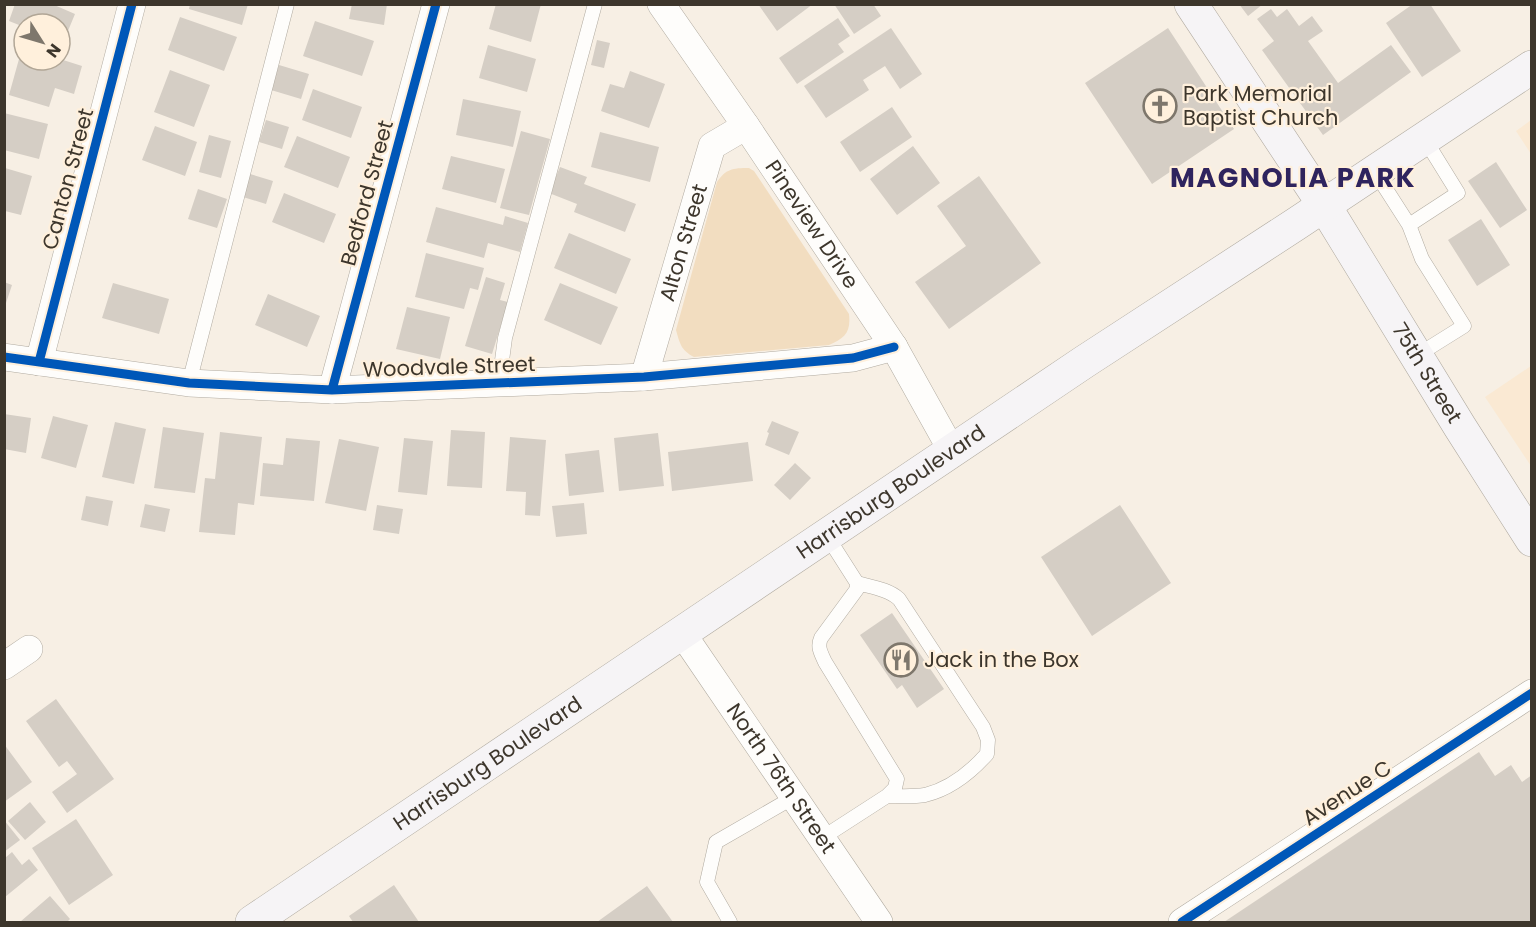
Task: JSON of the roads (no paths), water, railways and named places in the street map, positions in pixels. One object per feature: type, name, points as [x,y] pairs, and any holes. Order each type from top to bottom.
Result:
[{"type":"main road","name":"75th Street","points":[[1191,4],[1324,205],[1532,540]]},
{"type":"main road","name":"Harrisburg Boulevard","points":[[252,922],[1094,356],[1532,67]]},
{"type":"street","name":"Canton Street","points":[[39,362],[132,4]]},
{"type":"street","name":"Bedford Street","points":[[332,390],[436,4]]},
{"type":"street","name":"Pineview Drive","points":[[661,4],[894,347],[952,452]]},
{"type":"street","name":"Alton Street","points":[[644,377],[712,146],[746,126]]},
{"type":"street","name":"Woodvale Street","points":[[4,357],[189,383],[332,390],[644,377],[853,358],[894,347]]},
{"type":"street","name":"North 76th Street","points":[[682,633],[879,922]]},
{"type":"street","points":[[4,666],[29,649]]},
{"type":"street","name":"Avenue C","points":[[1182,922],[1532,693]]},
{"type":"lane","points":[[189,383],[287,4]]},
{"type":"lane","points":[[499,383],[505,339],[595,4]]},
{"type":"lane","points":[[1409,225],[1458,194],[1424,138]]},
{"type":"lane","points":[[1375,171],[1409,225],[1422,259],[1464,326],[1416,356]]},
{"type":"lane","points":[[822,838],[887,796],[895,788],[897,779],[819,650],[821,638],[857,589],[857,583],[827,536]]},
{"type":"lane","points":[[857,583],[887,592],[898,599],[983,727],[988,740],[987,754],[975,768],[948,788],[923,795],[887,796]]},
{"type":"lane","points":[[730,922],[707,882],[716,842],[794,797]]},
{"type":"place","name":"Park Memorial Baptist Church","points":[[1160,106]]},
{"type":"place","name":"Jack in the Box","points":[[901,660]]},
{"type":"district","name":"MAGNOLIA PARK","points":[[1293,178]]}]
